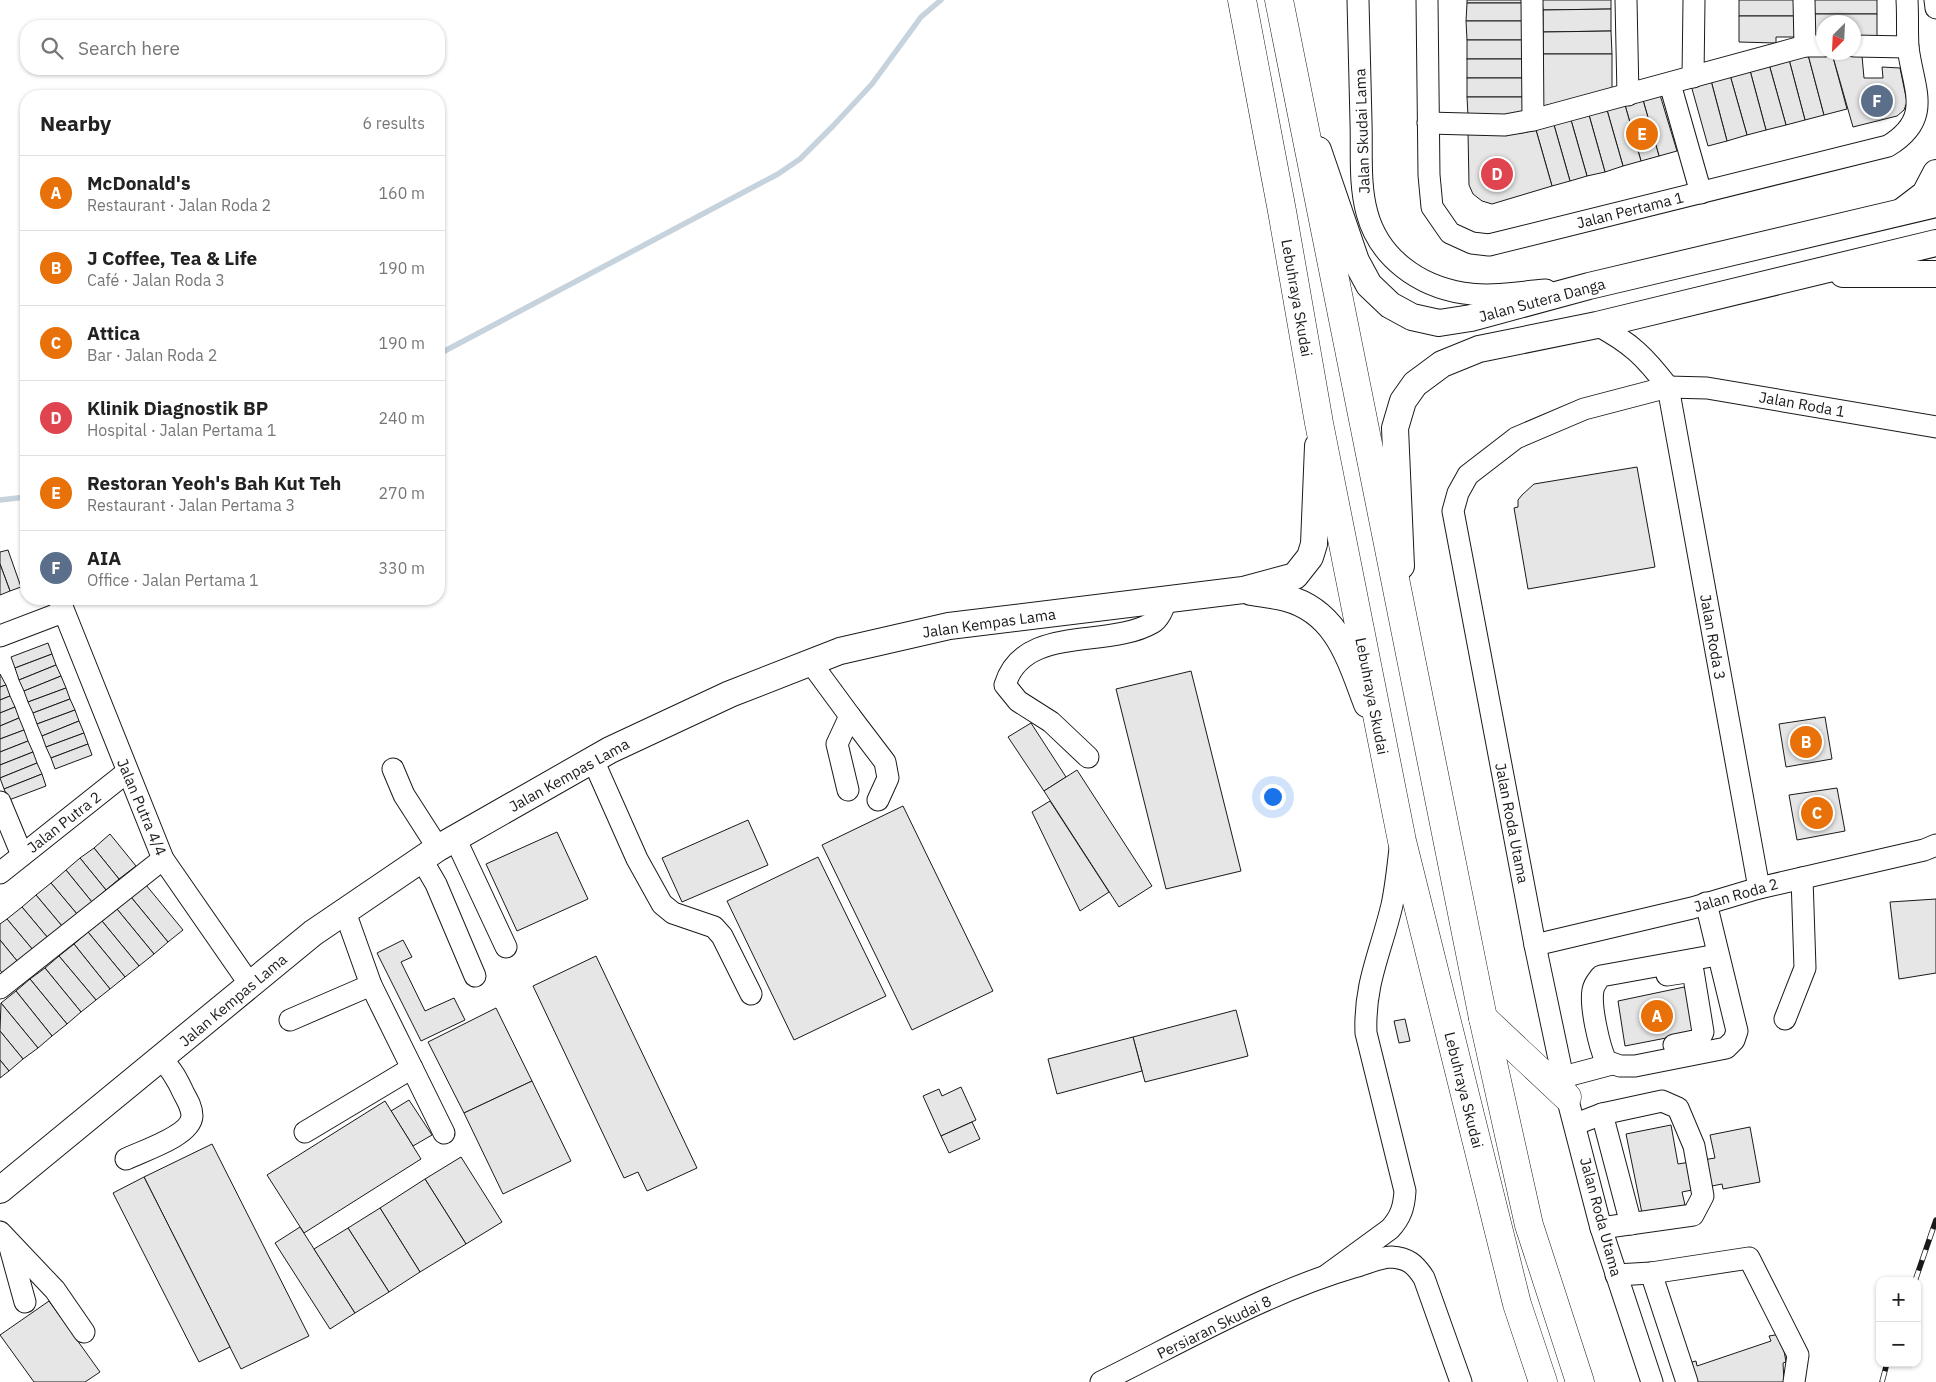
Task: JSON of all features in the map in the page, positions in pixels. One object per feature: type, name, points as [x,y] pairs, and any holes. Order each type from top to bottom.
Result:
[{"type":"highway","name":"Lebuhraya Skudai","points":[[1242,0],[1282,211],[1319,423],[1402,841],[1517,1304],[1543,1382]]},
{"type":"highway","points":[[1279,0],[1403,627],[1483,1018],[1529,1225],[1580,1382]]},
{"type":"highway","points":[[1483,1018],[1565,1087]]},
{"type":"highway","points":[[1517,1304],[1526,1382]]},
{"type":"main road","name":"Jalan Sutera Danga","points":[[1295,81],[1356,261],[1369,285],[1390,305],[1412,317],[1440,322],[1471,318],[1590,286],[1936,204]]},
{"type":"main road","points":[[1901,212],[1925,194],[1936,173]]},
{"type":"main road","name":"Jalan Sutera Danga","points":[[1403,627],[1395,428],[1403,401],[1415,384],[1442,364],[1479,349],[1597,325],[1936,243]]},
{"type":"main road","points":[[1805,274],[1936,274]]},
{"type":"main road","name":"Jalan Kempas Lama","points":[[0,1190],[251,986],[313,933],[438,849],[593,760],[730,694],[840,651],[949,626],[1166,601],[1243,590],[1295,576],[1310,557],[1315,528],[1319,423]]},
{"type":"main road","name":"Jalan Kempas Lama","points":[[1243,590],[1287,598],[1308,607],[1337,632],[1379,732]]},
{"type":"street","name":"Jalan Skudai Lama","points":[[1358,0],[1363,183],[1367,213],[1377,236],[1389,254],[1403,269],[1421,280],[1441,289],[1465,294],[1590,286]]},
{"type":"street","name":"Jalan Pertama 1","points":[[1427,0],[1428,123],[1432,207],[1450,233],[1472,243],[1489,245],[1888,146],[1901,138],[1913,124],[1917,110],[1918,93],[1908,47],[1908,0]]},
{"type":"street","points":[[1532,0],[1533,120]]},
{"type":"street","points":[[1626,0],[1628,95]]},
{"type":"street","points":[[1693,77],[1694,0]]},
{"type":"street","points":[[1428,123],[1505,125],[1533,120],[1814,46],[1804,0]]},
{"type":"street","points":[[1935,0],[1936,8]]},
{"type":"street","points":[[1861,46],[1908,47]]},
{"type":"street","points":[[1670,84],[1701,193]]},
{"type":"street","points":[[1597,325],[1624,340],[1648,360],[1668,388]]},
{"type":"street","name":"Jalan Roda 1","points":[[1668,388],[1707,388],[1936,427]]},
{"type":"street","name":"Jalan Roda 3","points":[[1668,388],[1759,888]]},
{"type":"street","name":"Jalan Roda Utama","points":[[1652,1382],[1602,1228],[1565,1087],[1535,945],[1453,511],[1458,493],[1468,475],[1516,438],[1584,409],[1668,388]]},
{"type":"street","points":[[1088,757],[1051,722],[1010,693],[1005,685],[1008,676],[1023,655],[1058,642],[1119,634],[1152,623],[1158,618],[1166,601]]},
{"type":"street","points":[[0,636],[61,605]]},
{"type":"street","name":"Jalan Putra 4/4","points":[[61,605],[163,859],[251,986]]},
{"type":"street","points":[[810,663],[885,762],[888,778],[878,800]]},
{"type":"street","points":[[848,790],[837,744],[850,716]]},
{"type":"street","points":[[593,760],[638,859],[662,904],[673,913],[714,928],[722,936],[751,994]]},
{"type":"street","points":[[393,769],[404,795],[438,849],[506,946]]},
{"type":"street","name":"Jalan Putra 2","points":[[0,873],[127,772]]},
{"type":"street","points":[[0,802],[22,855]]},
{"type":"street","points":[[1328,1275],[1390,1229],[1398,1220],[1404,1207],[1405,1191],[1366,1033],[1365,1012],[1372,971],[1392,906],[1402,841]]},
{"type":"street","name":"Jalan Roda 2","points":[[1535,945],[1759,888],[1924,850],[1936,845]]},
{"type":"street","points":[[438,849],[436,884],[475,976]]},
{"type":"street","points":[[0,988],[163,859]]},
{"type":"street","points":[[1786,1019],[1805,968],[1802,878]]},
{"type":"street","points":[[1706,903],[1736,1031],[1734,1040],[1726,1048],[1635,1066],[1616,1065],[1606,1061],[1602,1053],[1593,1003],[1593,990],[1601,976],[1717,955]]},
{"type":"street","points":[[345,912],[371,986],[444,1134]]},
{"type":"street","points":[[1565,1087],[1645,1050],[1699,1040],[1703,1032],[1693,971],[1610,984],[1593,990]]},
{"type":"street","points":[[290,1020],[371,986]]},
{"type":"street","points":[[126,1159],[173,1138],[186,1129],[192,1118],[191,1107],[175,1076],[162,1059]]},
{"type":"street","points":[[305,1132],[412,1068]]},
{"type":"street","points":[[1576,1124],[1602,1114],[1662,1101],[1678,1108],[1694,1146],[1703,1196],[1693,1214],[1602,1228]]},
{"type":"street","points":[[1602,1114],[1632,1224]]},
{"type":"street","points":[[4,1238],[26,1302]]},
{"type":"street","points":[[4,1238],[33,1265],[55,1290],[84,1332]]},
{"type":"street","points":[[1328,1275],[1389,1257],[1405,1258],[1416,1265],[1431,1292],[1461,1382]]},
{"type":"street","points":[[1616,1275],[1650,1273],[1749,1258],[1798,1355],[1794,1382]]},
{"type":"street","points":[[1650,1273],[1687,1382]]},
{"type":"street","name":"Persiaran Skudai 8","points":[[1101,1382],[1274,1297],[1328,1275]]},
{"type":"building","points":[[1467,0],[1526,0],[1526,3],[1467,3]]},
{"type":"building","points":[[1542,0],[1611,0],[1611,9],[1543,10]]},
{"type":"building","points":[[1739,0],[1801,0],[1801,16],[1739,16]]},
{"type":"building","points":[[1808,0],[1877,0],[1877,14],[1808,14]]},
{"type":"building","points":[[1467,3],[1526,3],[1526,21],[1466,21]]},
{"type":"building","points":[[1611,9],[1611,31],[1543,32],[1543,10]]},
{"type":"building","points":[[1808,14],[1877,14],[1877,43],[1861,44],[1861,15],[1816,15],[1816,36],[1808,36]]},
{"type":"building","points":[[1739,16],[1801,16],[1801,37],[1776,37],[1776,43],[1739,42]]},
{"type":"building","points":[[1466,21],[1526,21],[1526,40],[1467,40]]},
{"type":"building","points":[[1611,31],[1612,54],[1543,54],[1543,32]]},
{"type":"building","points":[[1467,40],[1526,40],[1526,59],[1467,59]]},
{"type":"building","points":[[1806,47],[1824,115],[1805,120],[1787,52]]},
{"type":"building","points":[[1806,47],[1816,51],[1816,60],[1834,60],[1847,109],[1824,115]]},
{"type":"building","points":[[1787,52],[1805,120],[1786,125],[1767,57]]},
{"type":"building","points":[[1543,54],[1612,54],[1612,91],[1543,106]]},
{"type":"building","points":[[1861,56],[1864,78],[1883,78],[1882,67],[1900,68],[1907,102],[1904,110],[1897,116],[1853,127],[1834,60],[1861,60]]},
{"type":"building","points":[[1767,57],[1786,125],[1766,130],[1748,63]]},
{"type":"building","points":[[1467,59],[1526,59],[1526,78],[1467,78]]},
{"type":"building","points":[[1748,63],[1766,130],[1747,135],[1728,68]]},
{"type":"building","points":[[1728,68],[1747,135],[1727,141],[1709,73]]},
{"type":"building","points":[[1709,73],[1727,141],[1708,146],[1689,78]]},
{"type":"building","points":[[1467,78],[1526,78],[1526,97],[1467,97]]},
{"type":"building","points":[[1660,95],[1677,151],[1659,156],[1643,100]]},
{"type":"building","points":[[1467,97],[1526,97],[1528,110],[1511,116],[1468,116]]},
{"type":"building","points":[[1643,100],[1659,156],[1641,161],[1625,105]]},
{"type":"building","points":[[1625,105],[1641,161],[1623,166],[1607,110]]},
{"type":"building","points":[[1607,110],[1623,166],[1605,172],[1589,115]]},
{"type":"building","points":[[1589,115],[1605,172],[1587,176],[1571,120]]},
{"type":"building","points":[[1571,120],[1587,176],[1570,181],[1554,125]]},
{"type":"building","points":[[1554,125],[1570,181],[1552,186],[1536,130]]},
{"type":"building","points":[[1536,130],[1552,186],[1492,204],[1482,201],[1473,194],[1469,185],[1468,132],[1522,133]]},
{"type":"building","points":[[1637,467],[1655,567],[1528,589],[1514,508],[1518,507],[1518,500],[1522,495],[1534,484]]},
{"type":"building","points":[[8,550],[20,587],[10,591],[0,564],[0,552]]},
{"type":"building","points":[[0,564],[10,591],[0,595]]},
{"type":"building","points":[[48,643],[52,654],[15,668],[11,657]]},
{"type":"building","points":[[52,654],[56,665],[19,680],[15,668]]},
{"type":"building","points":[[56,665],[61,676],[24,691],[19,680]]},
{"type":"building","points":[[1191,671],[1241,871],[1166,889],[1116,689]]},
{"type":"building","points":[[0,674],[6,685],[0,687]]},
{"type":"building","points":[[61,676],[66,688],[28,702],[24,691]]},
{"type":"building","points":[[6,685],[10,696],[0,700],[0,687]]},
{"type":"building","points":[[66,688],[70,699],[33,713],[28,702]]},
{"type":"building","points":[[10,696],[15,707],[0,713],[0,700]]},
{"type":"building","points":[[70,699],[75,710],[37,724],[33,713]]},
{"type":"building","points":[[15,707],[19,718],[0,726],[0,713]]},
{"type":"building","points":[[75,710],[79,721],[42,736],[37,724]]},
{"type":"building","points":[[1825,717],[1832,759],[1786,767],[1779,724]]},
{"type":"building","points":[[19,718],[24,730],[0,739],[0,726]]},
{"type":"building","points":[[79,721],[84,733],[46,747],[42,736]]},
{"type":"building","points":[[1031,723],[1066,777],[1044,791],[1008,737]]},
{"type":"building","points":[[24,730],[28,741],[0,752],[0,739]]},
{"type":"building","points":[[84,733],[88,744],[51,758],[46,747]]},
{"type":"building","points":[[28,741],[33,752],[0,765],[0,752]]},
{"type":"building","points":[[88,744],[92,755],[55,769],[51,758]]},
{"type":"building","points":[[33,752],[37,763],[0,778],[0,765]]},
{"type":"building","points":[[37,763],[42,774],[4,789],[0,778]]},
{"type":"building","points":[[1077,770],[1152,886],[1119,907],[1044,791]]},
{"type":"building","points":[[42,774],[46,786],[9,800],[4,789]]},
{"type":"building","points":[[1837,788],[1845,831],[1797,840],[1789,795]]},
{"type":"building","points":[[1050,801],[1109,892],[1080,911],[1032,812]]},
{"type":"building","points":[[903,806],[993,991],[912,1030],[822,845]]},
{"type":"building","points":[[748,820],[768,865],[682,902],[662,858]]},
{"type":"building","points":[[557,832],[588,899],[517,931],[486,864]]},
{"type":"building","points":[[110,834],[136,866],[119,879],[94,848]]},
{"type":"building","points":[[94,848],[119,879],[106,890],[80,858]]},
{"type":"building","points":[[818,857],[886,996],[794,1040],[727,901]]},
{"type":"building","points":[[80,858],[106,890],[92,902],[66,870]]},
{"type":"building","points":[[66,870],[92,902],[77,914],[51,883]]},
{"type":"building","points":[[51,883],[77,914],[62,926],[36,895]]},
{"type":"building","points":[[146,885],[183,930],[168,942],[131,897]]},
{"type":"building","points":[[36,895],[62,926],[48,938],[22,907]]},
{"type":"building","points":[[131,897],[168,942],[154,954],[117,909]]},
{"type":"building","points":[[1936,899],[1936,973],[1899,979],[1890,902]]},
{"type":"building","points":[[22,907],[48,938],[33,950],[7,919]]},
{"type":"building","points":[[117,909],[154,954],[139,966],[102,921]]},
{"type":"building","points":[[7,919],[33,950],[18,962],[0,940],[0,924]]},
{"type":"building","points":[[102,921],[139,966],[125,977],[88,932]]},
{"type":"building","points":[[88,932],[125,977],[110,989],[74,944]]},
{"type":"building","points":[[0,940],[18,962],[3,974],[0,970]]},
{"type":"building","points":[[403,940],[412,957],[401,962],[425,1011],[454,998],[465,1020],[421,1041],[377,953]]},
{"type":"building","points":[[74,944],[110,989],[96,1000],[59,956]]},
{"type":"building","points":[[59,956],[96,1000],[81,1012],[45,968]]},
{"type":"building","points":[[596,956],[697,1168],[647,1191],[638,1172],[624,1178],[533,986]]},
{"type":"building","points":[[45,968],[81,1012],[67,1024],[30,979]]},
{"type":"building","points":[[30,979],[67,1024],[52,1036],[16,991]]},
{"type":"building","points":[[1689,986],[1697,1032],[1625,1046],[1618,1001]]},
{"type":"building","points":[[16,991],[52,1036],[38,1048],[1,1003]]},
{"type":"building","points":[[1,1003],[38,1048],[23,1059],[0,1031]]},
{"type":"building","points":[[496,1008],[532,1081],[464,1113],[428,1042]]},
{"type":"building","points":[[1236,1010],[1248,1056],[1145,1082],[1133,1037]]},
{"type":"building","points":[[1405,1019],[1410,1041],[1399,1043],[1394,1021]]},
{"type":"building","points":[[0,1031],[23,1059],[9,1071],[0,1060]]},
{"type":"building","points":[[1133,1037],[1142,1071],[1057,1094],[1048,1059]]},
{"type":"building","points":[[0,1060],[9,1071],[0,1078]]},
{"type":"building","points":[[532,1081],[571,1161],[503,1194],[464,1113]]},
{"type":"building","points":[[961,1087],[976,1120],[941,1136],[923,1096],[939,1089],[942,1096]]},
{"type":"building","points":[[409,1100],[432,1135],[413,1146],[391,1111]]},
{"type":"building","points":[[385,1101],[421,1159],[304,1233],[267,1175]]},
{"type":"building","points":[[972,1122],[980,1139],[949,1153],[941,1136]]},
{"type":"building","points":[[1671,1125],[1678,1164],[1715,1158],[1710,1135],[1750,1127],[1760,1182],[1723,1189],[1722,1184],[1682,1192],[1685,1205],[1642,1213],[1626,1134]]},
{"type":"building","points":[[212,1144],[309,1336],[241,1369],[144,1177]]},
{"type":"building","points":[[461,1157],[502,1222],[466,1244],[425,1179]]},
{"type":"building","points":[[144,1177],[230,1347],[199,1362],[113,1193]]},
{"type":"building","points":[[425,1179],[466,1244],[420,1272],[380,1208]]},
{"type":"building","points":[[380,1208],[420,1272],[389,1292],[348,1228]]},
{"type":"building","points":[[300,1227],[355,1313],[330,1329],[275,1243]]},
{"type":"building","points":[[348,1228],[389,1292],[355,1313],[314,1249]]},
{"type":"building","points":[[49,1301],[100,1372],[85,1382],[34,1382],[0,1335]]},
{"type":"building","points":[[1781,1334],[1786,1362],[1783,1363],[1784,1382],[1690,1382],[1684,1364],[1696,1361],[1697,1366],[1771,1341],[1769,1336]]},
{"type":"waterway","points":[[445,351],[778,174],[800,159],[872,84],[921,17],[941,0]]},
{"type":"waterway","points":[[0,500],[20,498]]},
{"type":"railway","points":[[1916,1277],[1936,1220]]},
{"type":"railway","points":[[1882,1382],[1886,1367]]},
{"type":"place","name":"AIA","points":[[1877,101]]},
{"type":"place","name":"Restoran Yeoh's Bah Kut Teh","points":[[1642,134]]},
{"type":"place","name":"Klinik Diagnostik BP","points":[[1497,174]]},
{"type":"place","name":"J Coffee, Tea & Life","points":[[1806,742]]},
{"type":"place","name":"Attica","points":[[1817,813]]},
{"type":"place","name":"McDonald's","points":[[1657,1016]]}]
